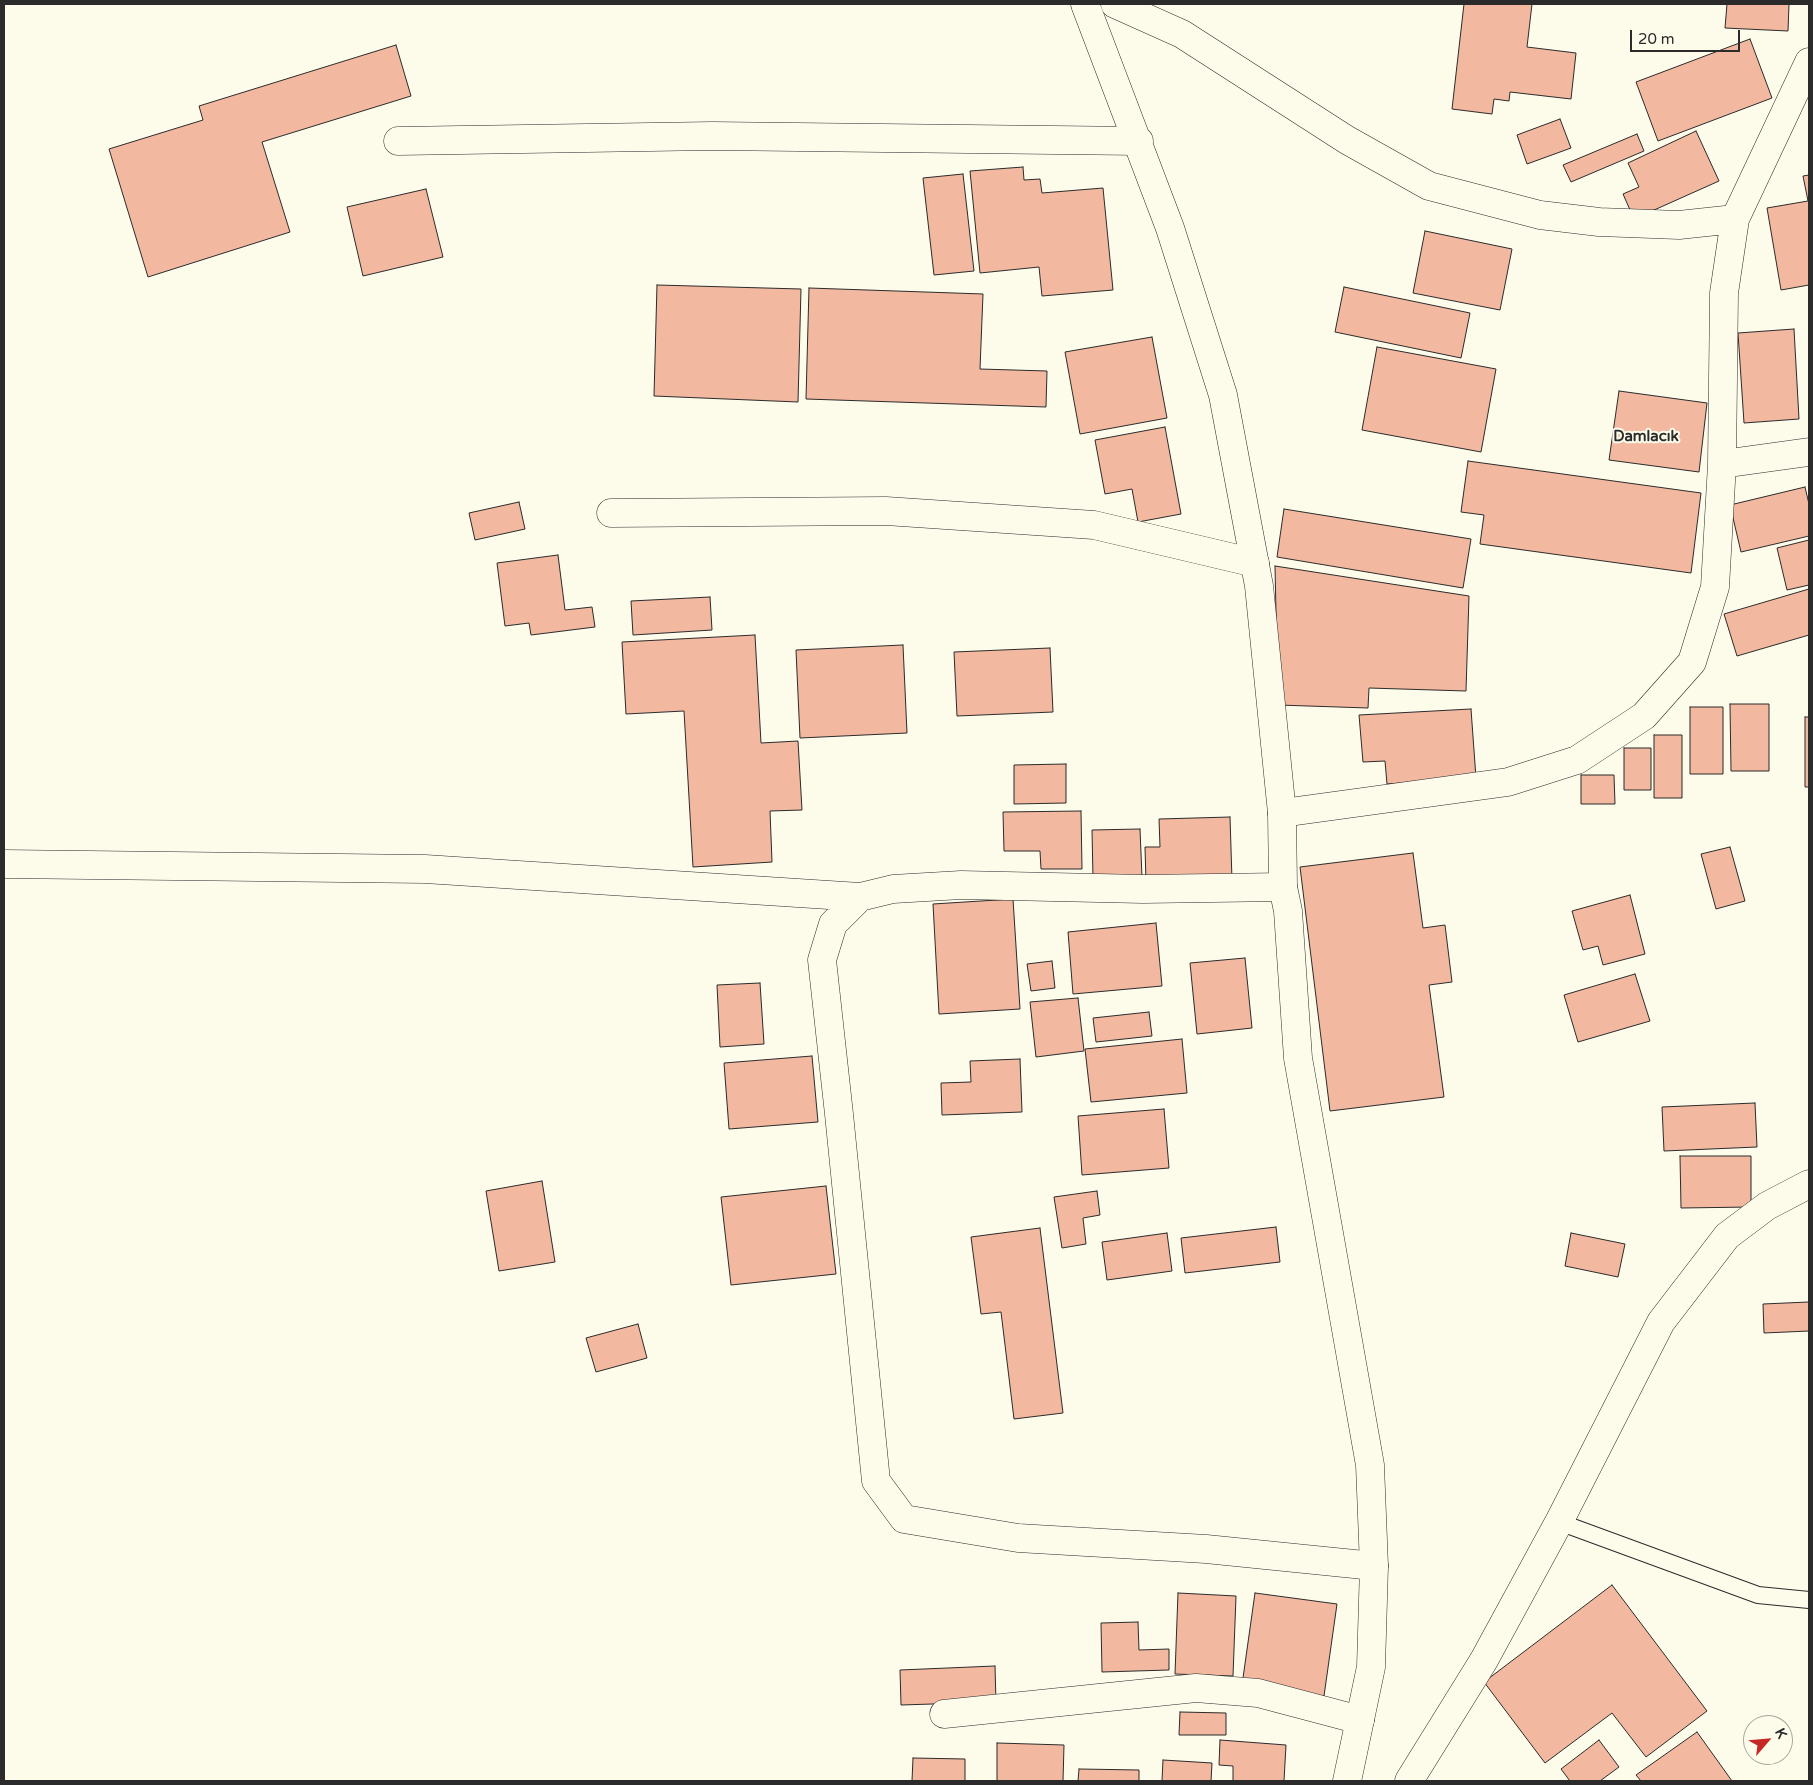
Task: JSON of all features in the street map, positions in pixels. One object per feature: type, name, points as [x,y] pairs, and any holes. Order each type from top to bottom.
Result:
[{"type":"street","points":[[1085,4],[1170,228],[1223,395],[1259,586],[1282,813],[1283,887],[1288,911],[1298,1058],[1370,1465],[1374,1566],[1371,1667],[1347,1781]]},
{"type":"street","points":[[1115,4],[1182,34],[1347,140],[1429,186],[1540,215],[1600,222],[1679,225],[1735,219]]},
{"type":"street","points":[[1282,813],[1508,782],[1577,760],[1644,716],[1692,662],[1715,587],[1722,464],[1724,293],[1735,219],[1809,62]]},
{"type":"street","points":[[398,142],[712,136],[1138,141]]},
{"type":"street","points":[[1722,464],[1809,452]]},
{"type":"street","points":[[611,513],[886,511],[1094,525],[1255,563]]},
{"type":"street","points":[[4,864],[425,870],[860,897],[893,889],[961,885],[1143,888],[1283,887]]},
{"type":"street","points":[[860,897],[832,924],[822,960],[876,1481],[904,1519],[1018,1538],[1206,1549],[1374,1566]]},
{"type":"street","points":[[1409,1781],[1484,1660],[1559,1522],[1661,1322],[1727,1236],[1766,1206],[1809,1184]]},
{"type":"street","points":[[944,1714],[1196,1688],[1258,1693],[1360,1720]]},
{"type":"lane","points":[[1559,1522],[1758,1595],[1809,1600]]},
{"type":"building","points":[[1464,4],[1532,4],[1527,47],[1576,53],[1571,99],[1510,92],[1509,101],[1494,99],[1492,114],[1452,109]]},
{"type":"building","points":[[1727,4],[1789,4],[1788,31],[1725,28]]},
{"type":"building","points":[[1750,39],[1772,98],[1658,141],[1636,82]]},
{"type":"building","points":[[396,45],[411,96],[262,142],[290,232],[148,277],[109,149],[203,120],[199,106]]},
{"type":"building","points":[[1560,119],[1571,148],[1527,164],[1517,135]]},
{"type":"building","points":[[1696,131],[1719,181],[1634,219],[1623,194],[1639,187],[1628,163]]},
{"type":"building","points":[[1637,134],[1644,151],[1571,182],[1563,165]]},
{"type":"building","points":[[1023,167],[1024,180],[1040,179],[1042,193],[1103,188],[1113,290],[1042,296],[1039,267],[980,273],[970,171]]},
{"type":"building","points":[[963,174],[974,271],[934,275],[923,178]]},
{"type":"building","points":[[1809,175],[1809,285],[1781,290],[1767,208],[1808,201],[1803,176]]},
{"type":"building","points":[[426,189],[443,257],[363,276],[347,207]]},
{"type":"building","points":[[1425,231],[1512,249],[1500,310],[1413,293]]},
{"type":"building","points":[[657,285],[801,289],[798,402],[654,396]]},
{"type":"building","points":[[1344,287],[1470,313],[1461,358],[1335,332]]},
{"type":"building","points":[[809,288],[983,294],[980,369],[1047,371],[1046,407],[806,399]]},
{"type":"building","points":[[1794,329],[1799,419],[1744,423],[1738,333]]},
{"type":"building","points":[[1152,337],[1167,418],[1080,434],[1065,352]]},
{"type":"building","points":[[1377,347],[1496,369],[1481,452],[1362,430]]},
{"type":"building","points":[[1619,391],[1707,403],[1699,472],[1609,460]]},
{"type":"building","points":[[1165,427],[1181,514],[1138,522],[1132,489],[1105,494],[1095,440]]},
{"type":"building","points":[[1468,461],[1701,493],[1691,573],[1480,544],[1484,515],[1461,512]]},
{"type":"building","points":[[1805,487],[1809,504],[1809,536],[1741,552],[1730,505]]},
{"type":"building","points":[[519,502],[525,529],[475,540],[469,513]]},
{"type":"building","points":[[1284,509],[1471,539],[1463,588],[1277,557]]},
{"type":"building","points":[[1809,540],[1809,585],[1787,590],[1777,548]]},
{"type":"building","points":[[558,555],[565,610],[592,607],[595,627],[531,635],[529,623],[505,626],[497,563]]},
{"type":"building","points":[[1275,566],[1469,596],[1466,691],[1369,688],[1368,708],[1278,705]]},
{"type":"building","points":[[1809,589],[1809,635],[1737,656],[1724,614]]},
{"type":"building","points":[[710,597],[712,630],[633,635],[631,601]]},
{"type":"building","points":[[755,635],[761,743],[798,741],[802,810],[770,811],[772,862],[693,867],[684,711],[626,714],[622,642]]},
{"type":"building","points":[[903,645],[907,733],[800,738],[796,650]]},
{"type":"building","points":[[1050,648],[1053,712],[957,716],[954,652]]},
{"type":"building","points":[[1730,704],[1769,704],[1769,771],[1731,771]]},
{"type":"building","points":[[1690,707],[1723,707],[1723,774],[1690,774]]},
{"type":"building","points":[[1471,709],[1476,778],[1387,784],[1385,761],[1363,762],[1359,715]]},
{"type":"building","points":[[1805,717],[1809,717],[1809,787],[1805,787]]},
{"type":"building","points":[[1654,735],[1682,735],[1682,798],[1654,798]]},
{"type":"building","points":[[1624,748],[1651,748],[1651,790],[1624,790]]},
{"type":"building","points":[[1066,764],[1066,803],[1014,804],[1014,765]]},
{"type":"building","points":[[1581,775],[1614,775],[1615,804],[1581,804]]},
{"type":"building","points":[[1081,811],[1082,869],[1041,869],[1040,851],[1004,851],[1003,812]]},
{"type":"building","points":[[1230,817],[1232,880],[1146,883],[1145,847],[1160,847],[1159,819]]},
{"type":"building","points":[[1140,829],[1142,877],[1093,879],[1092,830]]},
{"type":"building","points":[[1730,847],[1745,901],[1716,909],[1701,854]]},
{"type":"building","points":[[1413,853],[1423,928],[1445,925],[1452,982],[1429,985],[1444,1097],[1330,1111],[1300,867]]},
{"type":"building","points":[[1630,895],[1645,954],[1603,965],[1598,946],[1583,950],[1572,911]]},
{"type":"building","points":[[1013,899],[1020,1009],[939,1014],[933,904]]},
{"type":"building","points":[[1156,923],[1162,986],[1073,994],[1068,932]]},
{"type":"building","points":[[1245,958],[1252,1028],[1197,1034],[1190,963]]},
{"type":"building","points":[[1052,961],[1055,988],[1031,991],[1027,964]]},
{"type":"building","points":[[1635,974],[1650,1021],[1578,1042],[1564,995]]},
{"type":"building","points":[[760,983],[764,1044],[720,1047],[717,985]]},
{"type":"building","points":[[1078,998],[1084,1051],[1036,1057],[1030,1002]]},
{"type":"building","points":[[1149,1012],[1152,1036],[1096,1042],[1093,1018]]},
{"type":"building","points":[[1182,1039],[1187,1093],[1091,1102],[1085,1049]]},
{"type":"building","points":[[812,1056],[818,1122],[729,1129],[724,1063]]},
{"type":"building","points":[[1020,1059],[1022,1112],[942,1115],[941,1083],[971,1082],[970,1061]]},
{"type":"building","points":[[1755,1103],[1757,1147],[1664,1151],[1662,1107]]},
{"type":"building","points":[[1164,1109],[1169,1168],[1082,1175],[1078,1116]]},
{"type":"building","points":[[1680,1156],[1751,1156],[1751,1207],[1681,1208]]},
{"type":"building","points":[[542,1181],[555,1262],[499,1271],[486,1191]]},
{"type":"building","points":[[826,1186],[836,1274],[731,1285],[721,1197]]},
{"type":"building","points":[[1097,1191],[1100,1215],[1083,1218],[1086,1244],[1062,1248],[1054,1197]]},
{"type":"building","points":[[1276,1227],[1280,1262],[1185,1273],[1181,1238]]},
{"type":"building","points":[[1040,1228],[1063,1413],[1014,1419],[1001,1312],[981,1314],[971,1237]]},
{"type":"building","points":[[1167,1233],[1172,1271],[1107,1280],[1102,1242]]},
{"type":"building","points":[[1571,1233],[1625,1244],[1618,1277],[1565,1266]]},
{"type":"building","points":[[1809,1302],[1809,1331],[1764,1333],[1763,1304]]},
{"type":"building","points":[[638,1324],[647,1358],[596,1372],[586,1338]]},
{"type":"building","points":[[1612,1585],[1707,1711],[1646,1757],[1612,1713],[1545,1763],[1484,1682]]},
{"type":"building","points":[[1178,1593],[1236,1596],[1233,1676],[1175,1674]]},
{"type":"building","points":[[1255,1593],[1337,1604],[1324,1696],[1242,1685]]},
{"type":"building","points":[[1138,1622],[1139,1650],[1169,1649],[1169,1670],[1102,1672],[1101,1623]]},
{"type":"building","points":[[995,1666],[996,1702],[901,1705],[900,1670]]},
{"type":"building","points":[[1180,1712],[1226,1713],[1226,1735],[1179,1735]]},
{"type":"building","points":[[1697,1732],[1732,1781],[1641,1781],[1636,1775]]},
{"type":"building","points":[[1220,1740],[1286,1745],[1284,1781],[1233,1781],[1233,1766],[1219,1765]]},
{"type":"building","points":[[1599,1740],[1619,1767],[1600,1781],[1570,1781],[1561,1769]]},
{"type":"building","points":[[997,1743],[1064,1745],[1063,1781],[997,1781]]},
{"type":"building","points":[[913,1758],[965,1759],[965,1781],[912,1781]]},
{"type":"building","points":[[1163,1760],[1212,1763],[1211,1781],[1162,1781]]},
{"type":"building","points":[[1079,1769],[1139,1770],[1139,1781],[1078,1781]]},
{"type":"district","name":"Damlacık","points":[[1646,437]]}]
